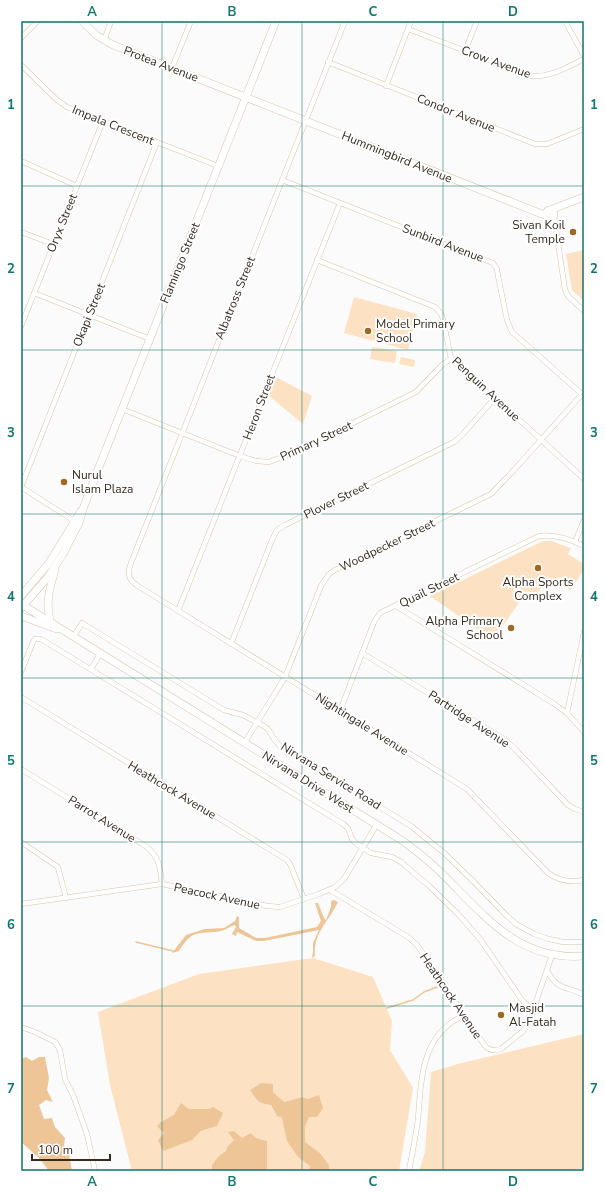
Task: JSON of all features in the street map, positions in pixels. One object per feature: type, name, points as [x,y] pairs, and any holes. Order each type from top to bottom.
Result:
[{"type":"street","points":[[21,38],[38,21]]},
{"type":"street","name":"Protea Avenue","points":[[82,21],[104,41],[246,97]]},
{"type":"street","points":[[104,41],[111,21]]},
{"type":"street","points":[[172,68],[191,21]]},
{"type":"street","name":"Flamingo Street","points":[[22,606],[56,566],[84,506],[276,21]]},
{"type":"street","name":"Albatross Street","points":[[128,575],[130,563],[345,21]]},
{"type":"street","points":[[386,86],[411,21]]},
{"type":"street","points":[[465,51],[477,21]]},
{"type":"street","points":[[565,21],[584,58]]},
{"type":"street","name":"Crow Avenue","points":[[408,29],[525,74],[536,76],[553,74],[584,58]]},
{"type":"street","name":"Condor Avenue","points":[[328,62],[535,144],[547,144],[584,129]]},
{"type":"street","name":"Impala Crescent","points":[[21,65],[62,104],[218,166]]},
{"type":"street","name":"Hummingbird Avenue","points":[[246,97],[530,209],[550,214]]},
{"type":"street","name":"Oryx Street","points":[[21,326],[103,121]]},
{"type":"street","name":"Okapi Street","points":[[21,487],[157,142]]},
{"type":"street","points":[[21,161],[77,186]]},
{"type":"street","name":"Sunbird Avenue","points":[[282,180],[493,263],[497,269],[507,320],[512,332],[583,394]]},
{"type":"street","points":[[584,197],[568,203],[550,214],[555,228],[566,294],[584,311]]},
{"type":"street","name":"Heron Street","points":[[178,611],[340,203]]},
{"type":"street","points":[[21,232],[53,244]]},
{"type":"street","name":"Penguin Avenue","points":[[317,260],[435,307],[443,319],[451,359],[584,479]]},
{"type":"street","points":[[34,293],[150,339]]},
{"type":"street","name":"Primary Street","points":[[122,409],[240,456],[265,462],[273,461],[416,392],[443,364],[451,359]]},
{"type":"street","name":"Woodpecker Street","points":[[244,742],[285,677],[321,586],[329,574],[491,494],[500,487],[583,394]]},
{"type":"street","name":"Plover Street","points":[[232,644],[277,530],[454,442],[462,436],[494,399]]},
{"type":"street","points":[[21,487],[76,522]]},
{"type":"street","points":[[575,542],[584,520]]},
{"type":"street","name":"Flamingo Street","points":[[21,596],[24,589],[49,563],[76,522]]},
{"type":"street","name":"Quail Street","points":[[340,711],[378,616],[539,536],[551,535],[584,546]]},
{"type":"street","points":[[50,621],[47,605],[56,566]]},
{"type":"street","name":"Nightingale Avenue","points":[[128,575],[131,581],[138,586],[467,789],[548,873],[555,878],[562,881],[584,880]]},
{"type":"street","name":"Nirvana Drive West","points":[[22,606],[50,621],[195,713],[377,824],[422,856],[486,918],[506,935],[530,949],[552,955],[566,957],[584,956]]},
{"type":"street","points":[[396,606],[553,703],[567,713],[584,732]]},
{"type":"street","points":[[21,616],[71,635]]},
{"type":"street","name":"Nirvana Service Road","points":[[71,635],[82,623],[224,710],[243,715],[257,722],[268,729],[280,745],[411,826],[443,852],[516,924],[534,934],[549,939],[563,942],[584,942]]},
{"type":"street","points":[[567,713],[584,632]]},
{"type":"street","points":[[21,672],[31,645],[35,639],[44,641],[343,824],[348,828],[354,841],[363,848],[376,854],[392,857],[400,862],[428,885],[458,914],[487,948],[522,1000],[534,1012]]},
{"type":"street","points":[[91,669],[100,652]]},
{"type":"street","name":"Partridge Avenue","points":[[362,653],[504,739],[568,805],[584,812]]},
{"type":"street","name":"Heathcock Avenue","points":[[21,697],[287,860],[304,899]]},
{"type":"street","name":"Parrot Avenue","points":[[21,769],[147,847],[154,853],[159,863],[162,884]]},
{"type":"street","name":"Peacock Avenue","points":[[21,904],[162,884],[267,906],[280,907],[330,890],[337,885],[344,879],[377,824]]},
{"type":"street","points":[[21,842],[58,867],[66,898]]},
{"type":"street","name":"Heathcock Avenue","points":[[330,890],[408,937],[417,945],[485,1046],[494,1050],[501,1048],[522,1032],[528,1025],[548,972],[552,955]]},
{"type":"street","points":[[548,972],[552,980],[558,985],[584,995]]},
{"type":"street","points":[[409,1171],[426,1059],[434,1041],[448,1025],[464,1015]]},
{"type":"street","points":[[21,1027],[55,1042],[60,1050],[65,1079],[87,1134],[95,1171]]},
{"type":"shaded area","points":[[584,250],[584,301],[572,290],[566,254]]},
{"type":"shaded area","points":[[354,297],[417,314],[408,350],[344,333]]},
{"type":"shaded area","points":[[372,347],[397,351],[395,363],[370,359]]},
{"type":"shaded area","points":[[401,357],[415,360],[414,367],[399,364]]},
{"type":"shaded area","points":[[276,377],[312,396],[303,424],[269,396]]},
{"type":"shaded area","points":[[543,541],[551,541],[571,548],[568,554],[584,564],[584,569],[571,590],[548,577],[536,596],[527,591],[493,640],[430,596]]},
{"type":"shaded area","points":[[334,900],[338,902],[319,934],[316,941],[315,956],[312,958],[313,943],[319,930],[264,941],[256,941],[237,932],[236,936],[232,934],[236,927],[235,925],[221,931],[201,933],[192,936],[179,951],[172,953],[186,935],[205,929],[224,928],[235,921],[237,916],[239,917],[239,928],[256,938],[265,938],[317,927],[321,921],[315,903],[318,903],[326,920],[331,907],[331,901]]},
{"type":"shaded area","points":[[313,958],[373,977],[392,1021],[390,1050],[413,1088],[399,1171],[329,1171],[329,1165],[320,1153],[305,1142],[305,1127],[309,1117],[308,1099],[302,1097],[283,1102],[261,1083],[250,1090],[258,1101],[271,1105],[277,1116],[282,1118],[298,1157],[310,1166],[309,1171],[267,1171],[267,1141],[246,1138],[232,1142],[224,1154],[215,1161],[212,1171],[132,1171],[110,1085],[98,1012],[199,974]],"holes":[[[189,1109],[209,1109],[217,1126],[201,1131],[192,1140],[158,1140],[164,1133],[161,1122]]]},
{"type":"shaded area","points":[[584,1034],[584,1171],[419,1171],[425,1152],[431,1072],[458,1064]]},
{"type":"shaded area","points":[[26,1057],[32,1061],[39,1057],[45,1057],[49,1078],[47,1090],[53,1102],[46,1100],[39,1105],[44,1119],[52,1118],[55,1127],[65,1138],[64,1146],[69,1154],[72,1171],[49,1171],[39,1158],[21,1142],[21,1059]]},
{"type":"shaded area","points":[[261,1083],[273,1084],[273,1092],[284,1102],[302,1097],[308,1099],[319,1095],[323,1108],[317,1117],[309,1117],[305,1127],[305,1142],[320,1153],[329,1165],[329,1171],[309,1171],[310,1166],[298,1157],[287,1141],[282,1118],[277,1116],[271,1105],[258,1101],[250,1090]]},
{"type":"shaded area","points":[[181,1103],[189,1109],[209,1109],[213,1107],[223,1113],[217,1126],[201,1131],[192,1140],[163,1151],[158,1140],[164,1133],[157,1126],[174,1115]]},
{"type":"shaded area","points":[[234,1131],[242,1138],[251,1133],[256,1138],[267,1141],[267,1171],[212,1171],[212,1165],[218,1157],[226,1151],[227,1147],[234,1140],[228,1132]]},
{"type":"waterway","points":[[136,942],[173,951]]},
{"type":"waterway","points":[[387,1008],[413,1000],[424,992],[437,987]]},
{"type":"place","name":"Sivan Koil Temple","points":[[573,232]]},
{"type":"place","name":"Model Primary School","points":[[368,331]]},
{"type":"place","name":"Nurul Islam Plaza","points":[[64,482]]},
{"type":"place","name":"Alpha Sports Complex","points":[[538,568]]},
{"type":"place","name":"Alpha Primary School","points":[[511,628]]},
{"type":"place","name":"Masjid Al-Fatah","points":[[501,1015]]}]
